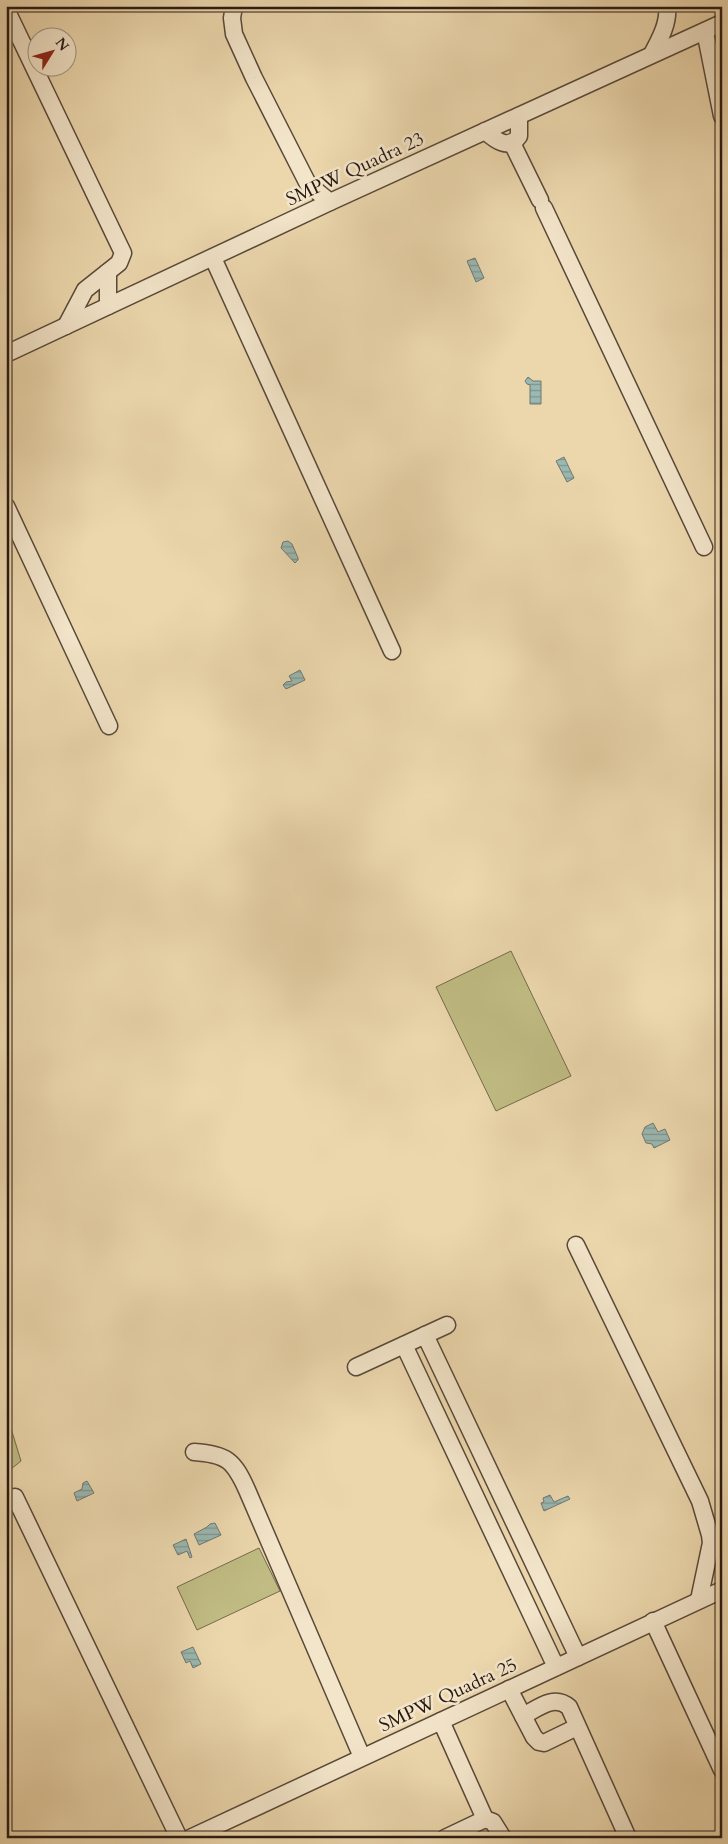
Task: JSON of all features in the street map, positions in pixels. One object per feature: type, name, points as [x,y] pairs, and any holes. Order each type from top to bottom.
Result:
[{"type":"street","points":[[234,6],[232,25],[243,55],[308,184],[330,202]]},
{"type":"street","points":[[652,54],[661,38],[667,6]]},
{"type":"street","points":[[6,9],[123,253],[119,263],[85,290],[66,326]]},
{"type":"street","name":"SMPW Quadra 23","points":[[6,354],[330,202],[722,23]]},
{"type":"street","points":[[705,31],[722,116]]},
{"type":"street","points":[[485,132],[499,142],[505,144],[512,143],[519,136],[519,116]]},
{"type":"street","points":[[512,143],[704,547]]},
{"type":"street","points":[[308,184],[308,213]]},
{"type":"street","points":[[213,258],[392,651]]},
{"type":"street","points":[[108,272],[108,306]]},
{"type":"street","points":[[6,506],[109,726]]},
{"type":"street","points":[[576,1245],[700,1501],[711,1543],[699,1600]]},
{"type":"street","points":[[356,1367],[447,1324]]},
{"type":"street","points":[[425,1335],[578,1657]]},
{"type":"street","points":[[404,1345],[556,1667]]},
{"type":"street","points":[[194,1452],[224,1457],[239,1473],[362,1757]]},
{"type":"street","points":[[464,1473],[486,1463]]},
{"type":"street","points":[[15,1497],[179,1838]]},
{"type":"street","name":"SMPW Quadra 25","points":[[190,1838],[722,1590]]},
{"type":"street","points":[[527,1606],[549,1596]]},
{"type":"street","points":[[653,1622],[722,1770]]},
{"type":"street","points":[[509,1689],[537,1741],[542,1743],[577,1727]]},
{"type":"street","points":[[523,1716],[553,1701],[561,1702],[569,1707],[628,1838]]},
{"type":"street","points":[[441,1721],[485,1819],[493,1822],[503,1838]]},
{"type":"street","points":[[446,1838],[485,1819]]},
{"type":"green space","points":[[511,951],[571,1076],[496,1111],[436,987]]},
{"type":"green space","points":[[6,1412],[21,1461],[6,1473]]},
{"type":"green space","points":[[259,1548],[280,1591],[197,1630],[177,1587]]},
{"type":"water","points":[[475,258],[484,278],[476,282],[467,261]]},
{"type":"water","points":[[528,377],[533,381],[541,381],[541,404],[530,404],[530,385],[525,381]]},
{"type":"water","points":[[564,457],[574,478],[567,482],[556,461]]},
{"type":"water","points":[[288,541],[292,544],[298,558],[295,563],[281,548],[283,542]]},
{"type":"water","points":[[300,670],[305,680],[286,689],[283,685],[286,682],[292,681],[289,676]]},
{"type":"water","points":[[653,1123],[658,1132],[665,1129],[670,1140],[654,1148],[652,1144],[646,1143],[642,1134],[645,1127]]},
{"type":"water","points":[[87,1481],[94,1493],[77,1501],[74,1493],[82,1489],[83,1483]]},
{"type":"water","points":[[550,1495],[554,1502],[568,1496],[570,1499],[544,1511],[541,1503],[544,1502],[543,1498]]},
{"type":"water","points":[[215,1523],[221,1535],[199,1545],[194,1534]]},
{"type":"water","points":[[186,1539],[192,1557],[190,1558],[187,1551],[178,1555],[173,1545]]},
{"type":"water","points":[[193,1647],[201,1664],[193,1668],[190,1661],[186,1663],[181,1652]]}]
